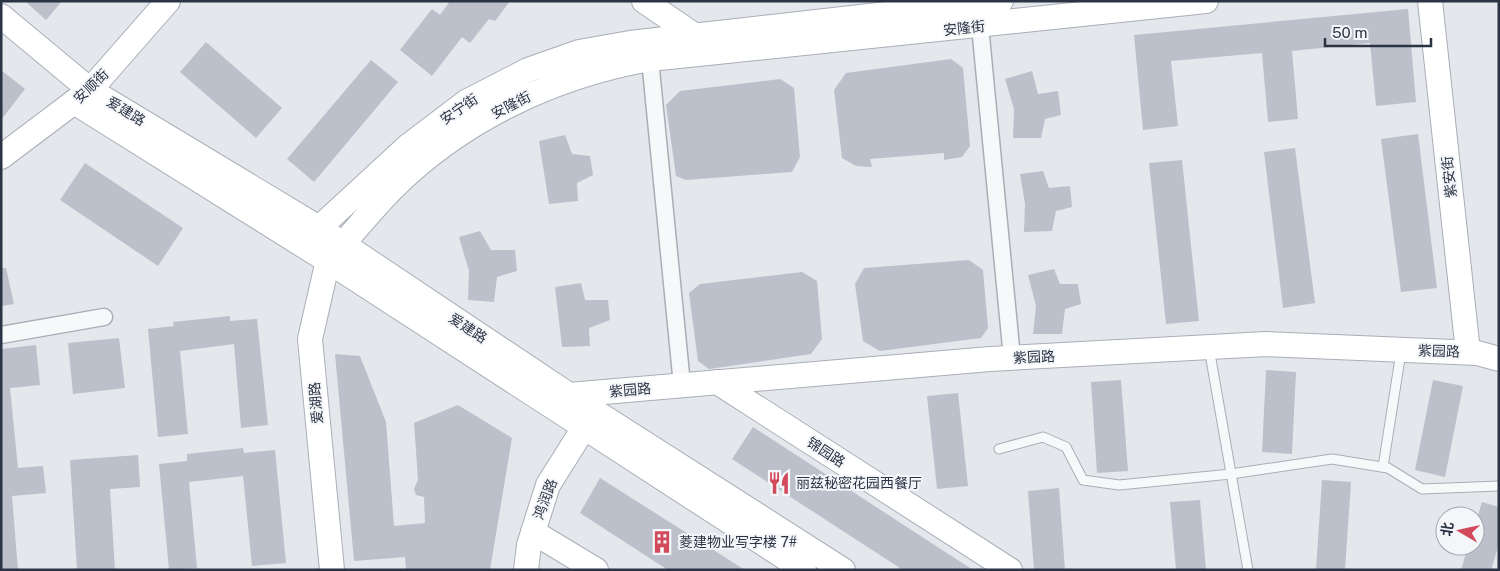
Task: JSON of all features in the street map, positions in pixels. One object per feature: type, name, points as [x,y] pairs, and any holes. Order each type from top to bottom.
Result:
[{"type":"main road","name":"安顺街","points":[[1,157],[82,96],[168,1]]},
{"type":"main road","name":"安隆街","points":[[694,35],[1001,1]]},
{"type":"main road","name":"安隆街","points":[[331,243],[436,152],[500,108],[562,82],[606,67],[650,59],[722,53],[1206,1]]},
{"type":"main road","name":"紫安街","points":[[1430,1],[1468,352]]},
{"type":"main road","points":[[630,43],[657,5],[694,35],[722,53]]},
{"type":"main road","points":[[1,16],[82,96]]},
{"type":"main road","name":"安宁街","points":[[331,243],[408,146],[466,102],[528,70],[579,52],[694,35]]},
{"type":"main road","name":"爱建路","points":[[82,96],[331,243],[569,395],[589,418],[843,570]]},
{"type":"main road","name":"爱建路","points":[[82,96],[331,243],[589,418],[804,570]]},
{"type":"main road","name":"爱湖路","points":[[331,243],[310,339],[332,570]]},
{"type":"main road","name":"紫园路","points":[[569,395],[1012,358],[1266,344],[1468,352],[1499,359]]},
{"type":"main road","name":"锦园路","points":[[717,382],[1010,570]]},
{"type":"main road","name":"鸿润路","points":[[526,570],[529,545],[548,485],[589,418]]},
{"type":"main road","points":[[533,532],[596,570]]},
{"type":"street","points":[[980,26],[1012,358]]},
{"type":"street","points":[[650,59],[682,385]]},
{"type":"street","points":[[1,335],[104,317]]},
{"type":"lane","points":[[1208,347],[1248,570]]},
{"type":"lane","points":[[1383,467],[1402,350]]},
{"type":"lane","points":[[999,449],[1043,436],[1066,448],[1083,480],[1119,485],[1231,474],[1332,459],[1388,468],[1422,489],[1499,486]]},
{"type":"building","points":[[25,1],[62,1],[46,20]]},
{"type":"building","points":[[450,1],[510,1],[495,21],[489,19],[470,43],[462,37],[432,76],[400,50],[432,9],[440,15]]},
{"type":"building","points":[[1408,9],[1416,102],[1376,106],[1370,43],[1292,51],[1298,119],[1268,122],[1262,53],[1171,61],[1178,126],[1143,130],[1134,35]]},
{"type":"building","points":[[206,42],[282,108],[256,138],[180,72]]},
{"type":"building","points":[[951,59],[963,68],[970,146],[962,157],[944,160],[944,153],[870,159],[872,167],[856,166],[842,158],[834,90],[846,73]]},
{"type":"building","points":[[371,60],[398,82],[314,182],[287,159]]},
{"type":"building","points":[[1,70],[25,89],[1,120]]},
{"type":"building","points":[[1032,71],[1038,94],[1058,91],[1061,115],[1045,119],[1041,138],[1013,138],[1014,109],[1005,79]]},
{"type":"building","points":[[780,79],[794,88],[800,157],[792,172],[686,180],[676,176],[666,105],[680,91]]},
{"type":"building","points":[[1418,134],[1437,288],[1401,292],[1381,139]]},
{"type":"building","points":[[565,135],[572,154],[590,156],[593,175],[577,183],[578,201],[549,204],[539,141]]},
{"type":"building","points":[[1295,148],[1315,303],[1283,308],[1264,152]]},
{"type":"building","points":[[1182,160],[1199,321],[1166,324],[1149,163]]},
{"type":"building","points":[[85,163],[183,228],[158,266],[60,200]]},
{"type":"building","points":[[1043,171],[1049,188],[1070,186],[1072,207],[1056,211],[1052,231],[1024,232],[1025,204],[1020,174]]},
{"type":"building","points":[[480,231],[491,250],[515,250],[517,271],[497,277],[494,302],[468,300],[469,271],[459,237]]},
{"type":"building","points":[[969,260],[983,270],[988,328],[981,338],[880,351],[863,341],[855,284],[864,268]]},
{"type":"building","points":[[1,268],[6,268],[14,304],[1,306]]},
{"type":"building","points":[[1054,269],[1060,284],[1078,284],[1081,304],[1065,309],[1062,334],[1033,334],[1036,306],[1028,275]]},
{"type":"building","points":[[802,272],[817,281],[822,339],[811,354],[709,369],[698,361],[689,293],[700,284]]},
{"type":"building","points":[[581,283],[585,300],[608,300],[610,320],[589,328],[590,346],[562,347],[555,287]]},
{"type":"building","points":[[230,316],[230,321],[257,319],[268,425],[241,428],[234,344],[180,351],[188,434],[158,437],[148,329],[174,326],[173,322]]},
{"type":"building","points":[[119,338],[125,388],[73,394],[68,343]]},
{"type":"building","points":[[36,345],[40,385],[10,388],[18,468],[43,466],[46,493],[12,496],[18,570],[1,570],[1,349]]},
{"type":"building","points":[[335,354],[360,356],[386,422],[394,526],[425,523],[424,497],[416,495],[414,489],[418,480],[414,423],[458,405],[512,438],[490,570],[406,570],[405,557],[354,561]]},
{"type":"building","points":[[1266,370],[1296,372],[1292,454],[1262,452]]},
{"type":"building","points":[[1121,380],[1128,471],[1097,473],[1091,382]]},
{"type":"building","points":[[1433,380],[1463,386],[1445,477],[1415,470]]},
{"type":"building","points":[[958,393],[968,486],[937,489],[927,396]]},
{"type":"building","points":[[753,427],[973,570],[903,570],[732,459]]},
{"type":"building","points":[[243,448],[244,453],[275,450],[286,563],[252,566],[243,476],[189,482],[197,568],[169,570],[159,464],[187,461],[187,454]]},
{"type":"building","points":[[138,455],[140,487],[110,489],[115,570],[77,570],[70,460]]},
{"type":"building","name":"菱建物业写字楼 7#","points":[[600,478],[745,570],[668,570],[580,513]]},
{"type":"building","points":[[1322,480],[1351,482],[1345,570],[1316,570]]},
{"type":"building","points":[[1059,488],[1065,570],[1034,570],[1028,491]]},
{"type":"building","points":[[1200,500],[1206,570],[1176,570],[1170,502]]},
{"type":"building","points":[[1482,502],[1499,507],[1499,544],[1491,570],[1461,570],[1465,556],[1485,556],[1485,506],[1481,506]]},
{"type":"place","name":"丽兹秘密花园西餐厅","points":[[779,483]]},
{"type":"place","name":"菱建物业写字楼 7#","points":[[662,542]]}]
